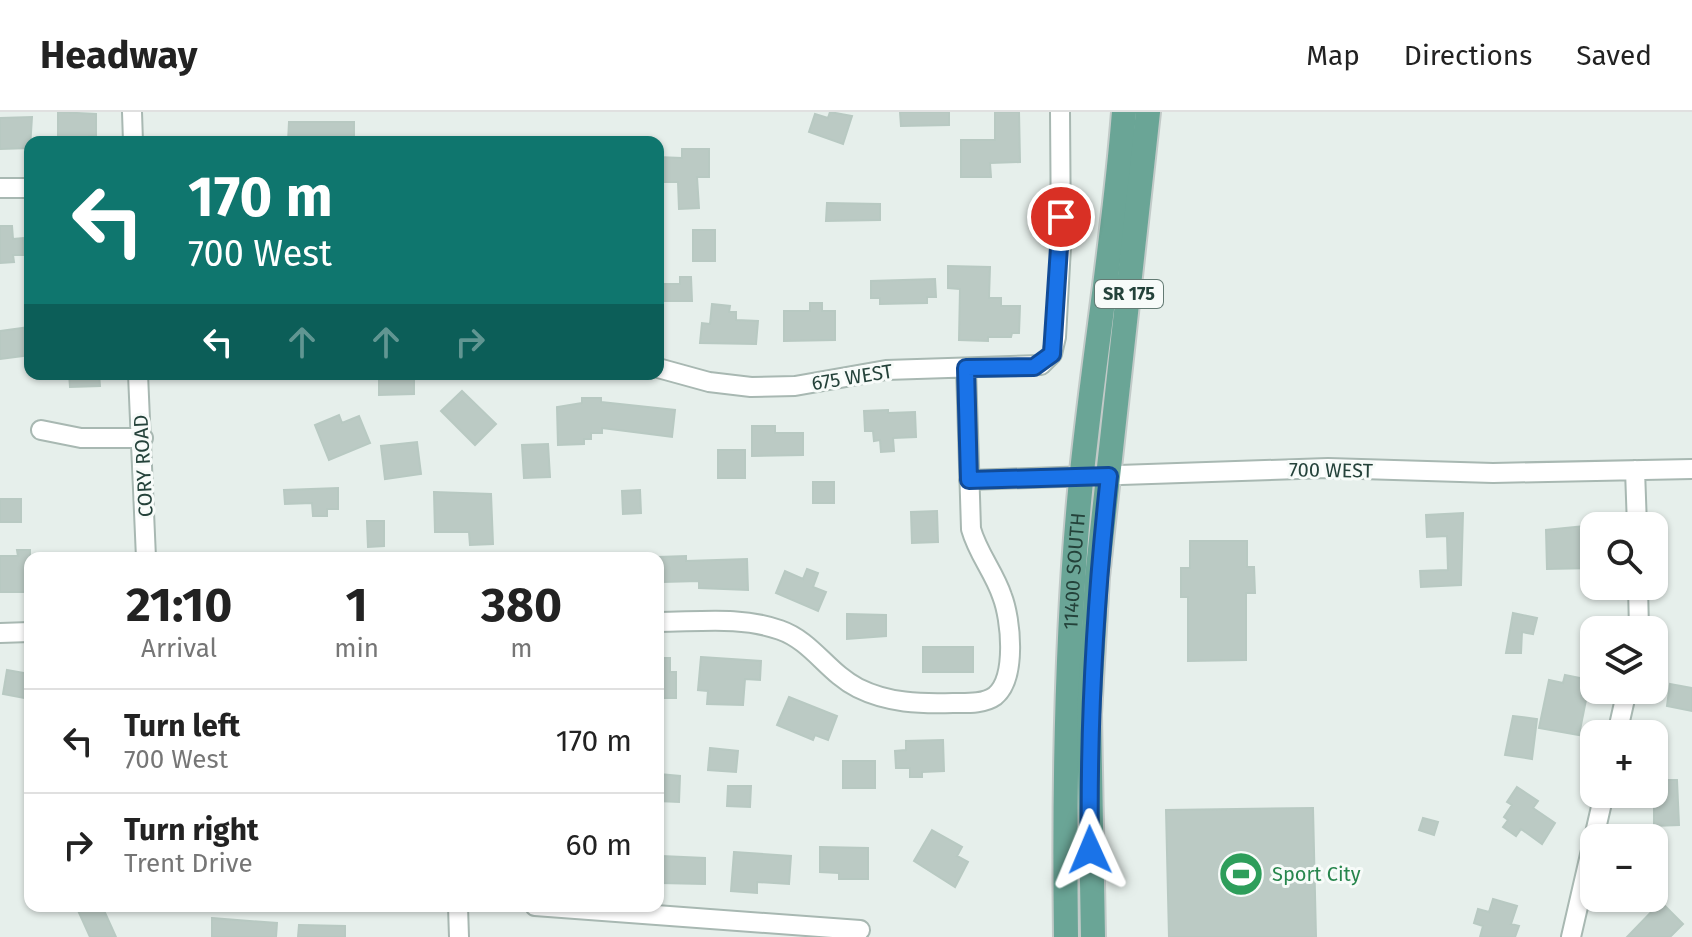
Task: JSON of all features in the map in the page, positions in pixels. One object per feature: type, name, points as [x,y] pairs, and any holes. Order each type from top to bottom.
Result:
[{"type":"main road","name":"11400 SOUTH","points":[[1066,937],[1064,758],[1068,638],[1082,477],[1124,112]]},
{"type":"main road","name":"11400 SOUTH","points":[[1093,937],[1089,714],[1097,577],[1148,112]]},
{"type":"street","points":[[132,112],[133,136]]},
{"type":"street","name":"675 WEST","points":[[664,370],[709,382],[751,387],[795,386],[886,370],[1034,367],[1047,360],[1056,337],[1061,247],[1060,112]]},
{"type":"street","points":[[0,188],[24,188]]},
{"type":"street","points":[[664,622],[736,621],[765,625],[805,643],[855,686],[892,700],[927,703],[988,700],[1002,688],[1006,678],[1007,626],[1003,597],[976,548],[971,529],[966,368]]},
{"type":"street","name":"CORY ROAD","points":[[138,380],[146,552]]},
{"type":"street","points":[[41,430],[81,438],[143,438]]},
{"type":"street","name":"700 WEST","points":[[969,480],[1328,468],[1493,473],[1692,469]]},
{"type":"street","points":[[1635,470],[1636,512]]},
{"type":"street","points":[[0,633],[24,632]]},
{"type":"street","points":[[1571,937],[1601,808]]},
{"type":"street","points":[[458,912],[459,937]]},
{"type":"street","points":[[616,912],[860,930]]},
{"type":"building","points":[[58,112],[96,114],[96,136],[58,136]]},
{"type":"building","points":[[830,112],[852,116],[843,144],[809,132],[815,114],[828,118]]},
{"type":"building","points":[[900,112],[949,112],[949,125],[901,126]]},
{"type":"building","points":[[995,112],[1019,112],[1020,162],[990,163],[991,177],[961,177],[961,140],[995,140]]},
{"type":"building","points":[[32,117],[31,136],[24,136],[24,148],[0,149],[0,118]]},
{"type":"building","points":[[289,122],[354,122],[354,136],[288,136]]},
{"type":"building","points":[[682,149],[709,149],[709,177],[697,177],[699,208],[679,209],[678,182],[664,182],[664,157],[682,158]]},
{"type":"building","points":[[827,203],[880,204],[880,220],[826,221]]},
{"type":"building","points":[[0,226],[12,226],[13,239],[23,238],[24,255],[13,255],[14,262],[0,263]]},
{"type":"building","points":[[693,230],[715,230],[715,261],[693,261]]},
{"type":"building","points":[[948,266],[990,267],[989,298],[1001,298],[1001,306],[1020,306],[1019,333],[1012,333],[1011,337],[988,337],[988,341],[959,340],[960,289],[948,288]]},
{"type":"building","points":[[680,277],[691,277],[692,301],[664,301],[664,284],[680,284]]},
{"type":"building","points":[[935,279],[936,297],[927,297],[927,303],[880,304],[880,298],[871,298],[871,281]]},
{"type":"building","points":[[810,303],[822,303],[822,311],[835,311],[835,340],[784,341],[784,311],[810,311]]},
{"type":"building","points":[[712,304],[730,306],[729,312],[736,312],[736,320],[758,321],[756,344],[700,343],[702,323],[710,324]]},
{"type":"building","points":[[24,328],[24,356],[0,359],[0,331]]},
{"type":"building","points":[[69,380],[100,380],[100,386],[70,387]]},
{"type":"building","points":[[379,380],[414,380],[414,394],[379,395]]},
{"type":"building","points":[[462,391],[496,424],[475,445],[441,411]]},
{"type":"building","points":[[582,398],[601,398],[601,402],[675,410],[672,437],[602,428],[602,433],[591,433],[591,439],[584,439],[584,444],[558,445],[557,407],[582,403]]},
{"type":"building","points":[[888,410],[888,413],[915,412],[916,437],[893,438],[894,451],[881,452],[880,440],[874,441],[873,431],[865,431],[864,411]]},
{"type":"building","points":[[339,415],[342,423],[359,416],[370,443],[329,460],[315,425]]},
{"type":"building","points":[[752,426],[775,426],[775,433],[803,433],[803,455],[752,456]]},
{"type":"building","points":[[417,442],[421,474],[385,479],[381,446]]},
{"type":"building","points":[[548,444],[550,477],[524,478],[522,445]]},
{"type":"building","points":[[718,450],[745,450],[745,478],[718,478]]},
{"type":"building","points":[[813,482],[834,482],[834,503],[813,503]]},
{"type":"building","points":[[338,488],[338,509],[327,509],[327,516],[313,516],[312,503],[285,504],[284,490]]},
{"type":"building","points":[[640,490],[641,513],[623,514],[622,491]]},
{"type":"building","points":[[434,492],[491,494],[493,544],[470,545],[469,532],[435,532]]},
{"type":"building","points":[[0,499],[21,499],[21,522],[0,522]]},
{"type":"building","points":[[937,511],[938,542],[912,543],[911,512]]},
{"type":"building","points":[[1463,513],[1461,585],[1421,587],[1420,571],[1448,570],[1447,536],[1427,537],[1426,515]]},
{"type":"building","points":[[367,521],[384,521],[384,546],[368,547]]},
{"type":"building","points":[[1580,526],[1580,568],[1547,569],[1546,530]]},
{"type":"building","points":[[1190,541],[1247,541],[1247,567],[1254,567],[1255,593],[1246,593],[1246,660],[1188,661],[1188,597],[1181,597],[1181,568],[1190,568]]},
{"type":"building","points":[[17,550],[30,550],[24,552],[24,592],[0,592],[0,556],[18,556]]},
{"type":"building","points":[[686,556],[686,561],[747,559],[748,590],[699,588],[699,581],[664,582],[664,557]]},
{"type":"building","points":[[807,569],[818,573],[813,587],[826,592],[818,611],[776,593],[785,571],[803,579]]},
{"type":"building","points":[[1513,613],[1537,618],[1533,634],[1522,632],[1521,653],[1506,653]]},
{"type":"building","points":[[847,614],[886,615],[886,636],[847,639]]},
{"type":"building","points":[[923,647],[973,647],[973,672],[923,672]]},
{"type":"building","points":[[701,657],[761,661],[760,680],[745,679],[743,705],[707,704],[708,691],[698,690]]},
{"type":"building","points":[[664,658],[670,658],[670,672],[676,672],[676,698],[664,698]]},
{"type":"building","points":[[7,670],[24,673],[24,698],[3,694]]},
{"type":"building","points":[[1565,675],[1580,678],[1580,704],[1585,704],[1579,735],[1539,728],[1549,680],[1563,683]]},
{"type":"building","points":[[1670,684],[1692,688],[1692,711],[1667,706]]},
{"type":"building","points":[[789,697],[837,716],[828,740],[815,735],[813,740],[777,725]]},
{"type":"building","points":[[1513,716],[1537,719],[1532,759],[1505,755]]},
{"type":"building","points":[[943,740],[944,771],[922,772],[922,777],[910,777],[910,768],[896,768],[895,751],[906,750],[906,741]]},
{"type":"building","points":[[710,748],[738,751],[736,772],[708,770]]},
{"type":"building","points":[[843,761],[875,761],[875,788],[843,788]]},
{"type":"building","points":[[664,774],[680,776],[679,802],[664,801]]},
{"type":"building","points":[[1668,780],[1677,780],[1679,825],[1654,824],[1654,808],[1668,808]]},
{"type":"building","points":[[728,786],[751,786],[750,807],[727,806]]},
{"type":"building","points":[[1517,787],[1538,801],[1533,808],[1555,823],[1542,844],[1521,829],[1516,836],[1503,827],[1508,820],[1504,817],[1512,805],[1507,802]]},
{"type":"building","name":"Sport City","points":[[1313,808],[1316,937],[1169,937],[1166,810]]},
{"type":"building","points":[[1423,818],[1438,822],[1434,835],[1419,830]]},
{"type":"building","points":[[932,830],[962,847],[957,856],[968,862],[955,887],[914,861]]},
{"type":"building","points":[[820,847],[868,848],[868,879],[839,879],[839,873],[820,872]]},
{"type":"building","points":[[734,852],[791,856],[789,884],[757,882],[757,893],[731,891]]},
{"type":"building","points":[[664,856],[705,858],[705,884],[664,883]]},
{"type":"building","points":[[1493,899],[1517,906],[1511,924],[1519,926],[1515,937],[1480,937],[1483,926],[1474,923],[1478,909],[1489,912]]},
{"type":"building","points":[[1668,909],[1683,924],[1670,937],[1627,937],[1651,912],[1668,912]]},
{"type":"building","points":[[79,912],[105,912],[116,937],[90,937]]},
{"type":"building","points":[[212,918],[277,923],[276,937],[212,937]]},
{"type":"building","points":[[299,925],[345,926],[345,937],[298,937]]},
{"type":"place","name":"Sport City","points":[[1241,874]]},
{"type":"route","points":[[1061,217],[1056,337],[1052,354],[1041,365],[1034,367],[966,368],[969,480],[1109,476],[1097,577],[1089,714],[1090,850]]}]
